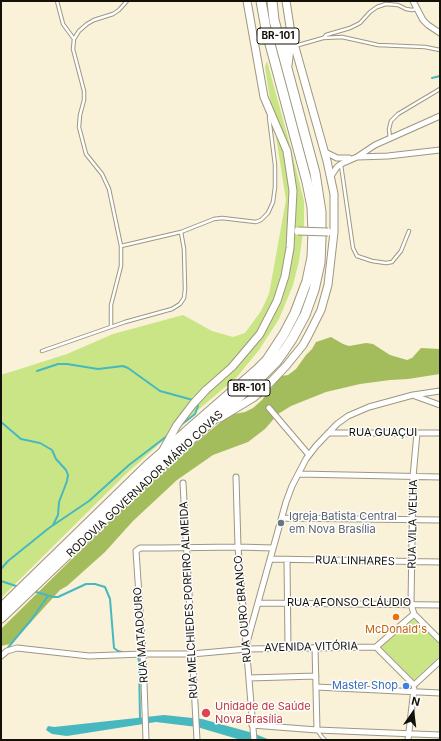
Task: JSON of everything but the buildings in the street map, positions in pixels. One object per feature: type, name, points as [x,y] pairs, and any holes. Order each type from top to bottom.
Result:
[{"type":"highway","name":"RODOVIA GOVERNADOR MÁRIO COVAS","points":[[1,608],[161,454],[245,382],[267,360],[284,334],[295,313],[308,275],[312,257],[313,232],[310,194],[266,29],[261,1]]},
{"type":"highway","name":"RODOVIA GOVERNADOR MÁRIO COVAS","points":[[1,618],[117,507],[252,386],[276,362],[302,322],[310,304],[320,263],[322,238],[320,199],[274,20],[272,1]]},
{"type":"highway","points":[[287,70],[291,33]]},
{"type":"street","name":"RODOVIA GOVERNADOR MÁRIO COVAS","points":[[161,454],[177,425],[193,404],[206,390],[232,367],[260,334],[277,301],[285,276],[295,231],[293,191],[287,151],[264,97],[247,1]]},
{"type":"street","points":[[209,423],[245,404],[261,392],[277,376],[303,345],[321,310],[328,285],[334,194],[325,152],[291,33],[286,1]]},
{"type":"street","points":[[413,1],[416,9],[428,25],[440,33]]},
{"type":"street","points":[[331,176],[341,164],[357,157],[375,145],[440,116]]},
{"type":"street","points":[[325,152],[337,158],[388,156],[440,150]]},
{"type":"street","points":[[295,231],[331,232]]},
{"type":"street","points":[[247,642],[292,486],[309,455],[328,433],[348,416],[369,407],[413,395],[440,391]]},
{"type":"street","points":[[413,395],[440,405]]},
{"type":"street","points":[[269,408],[309,455]]},
{"type":"street","name":"RUA GUAÇUI","points":[[328,433],[438,433]]},
{"type":"street","name":"RUA VILA VELHA","points":[[414,614],[411,604],[413,477],[416,433]]},
{"type":"street","points":[[299,474],[440,477]]},
{"type":"street","name":"RUA OURO BRANCO","points":[[236,477],[238,547],[254,740]]},
{"type":"street","name":"RUA MELCHIEDES PORFIRO ALMEIDA","points":[[183,483],[197,740]]},
{"type":"street","points":[[282,518],[440,520]]},
{"type":"street","points":[[187,547],[273,548]]},
{"type":"street","name":"RUA MATADOURO","points":[[146,740],[143,654],[136,551],[140,548],[187,547]]},
{"type":"street","name":"RUA LINHARES","points":[[270,559],[440,562]]},
{"type":"street","points":[[287,560],[288,648]]},
{"type":"street","name":"RUA AFONSO CLÁUDIO","points":[[258,603],[440,605]]},
{"type":"street","points":[[408,737],[414,685],[376,646],[414,614],[440,640]]},
{"type":"street","name":"AVENIDA VITÓRIA","points":[[1,656],[7,651],[17,648],[89,656],[192,654],[247,649],[376,646]]},
{"type":"street","points":[[316,647],[317,730]]},
{"type":"street","points":[[414,685],[440,661]]},
{"type":"street","points":[[249,678],[316,676]]},
{"type":"street","points":[[316,687],[440,693]]},
{"type":"street","points":[[252,725],[408,737],[440,735]]},
{"type":"lane","points":[[57,1],[63,24],[74,40]]},
{"type":"lane","points":[[111,327],[112,305],[121,266],[121,246],[109,189],[102,174],[86,154],[80,127],[80,115],[84,100],[84,91],[73,49],[74,40],[79,31],[94,20],[113,14],[127,1]]},
{"type":"lane","points":[[323,38],[326,35],[350,28],[360,23],[370,12],[377,7],[386,4],[398,5],[412,10],[416,9]]},
{"type":"lane","points":[[295,46],[323,38],[342,37],[378,45],[426,47],[440,50]]},
{"type":"lane","points":[[390,139],[389,129],[391,121],[398,114],[440,89]]},
{"type":"lane","points":[[121,246],[181,232],[214,219],[222,218],[246,222],[256,222],[261,220],[268,213],[273,202],[275,187],[275,165],[268,109]]},
{"type":"lane","points":[[341,164],[353,248],[357,256],[372,261],[386,263],[392,262],[400,251],[409,230]]},
{"type":"lane","points":[[42,351],[111,327],[172,309],[180,304],[184,298],[186,289],[184,249],[181,232]]},
{"type":"lane","points":[[317,730],[325,740]]},
{"type":"green space","points":[[267,61],[304,201],[304,225],[299,261],[293,285],[279,319],[259,350],[236,378],[180,425],[125,475],[1,598],[1,375],[67,354],[113,334],[183,315],[212,331],[233,337],[245,333],[261,311],[269,294],[286,200],[265,67]]},
{"type":"green space","points":[[331,337],[349,346],[366,343],[373,344],[390,355],[407,360],[412,358],[421,348],[440,349],[440,374],[360,384],[326,392],[291,406],[278,414],[265,429],[248,442],[213,455],[177,480],[133,521],[105,552],[67,586],[60,590],[10,644],[1,646],[1,629],[158,474],[223,420],[234,414],[245,412],[253,408],[262,400],[281,376],[288,375],[296,369],[316,342]]},
{"type":"green space","points":[[414,619],[440,645],[440,656],[414,680],[381,647]]},
{"type":"water","points":[[164,715],[202,719],[253,733],[270,740],[241,740],[197,727],[156,722],[67,736],[52,734],[46,730],[48,726],[54,727]]},
{"type":"waterway","points":[[432,78],[440,76]]},
{"type":"waterway","points":[[37,371],[58,364],[98,369],[123,366],[160,391],[193,400]]},
{"type":"waterway","points":[[181,425],[195,414],[198,406],[197,403]]},
{"type":"waterway","points":[[1,422],[21,439],[40,443],[52,450],[56,459],[66,470],[68,475],[67,481],[59,502],[58,515],[53,525]]},
{"type":"waterway","points":[[1,569],[8,561],[49,528],[89,501],[129,465],[167,436]]},
{"type":"waterway","points":[[1,581],[19,587]]},
{"type":"waterway","points":[[33,591],[58,597],[86,584],[95,584],[105,587],[110,599],[114,648],[125,653]]},
{"type":"waterway","points":[[6,650],[31,620],[48,596]]},
{"type":"waterway","points":[[135,656],[138,657],[139,661],[140,719]]},
{"type":"place","name":"Igreja Batista Central em Nova Brasília","points":[[281,523]]},
{"type":"place","name":"McDonald's","points":[[396,617]]},
{"type":"place","name":"Master Shop","points":[[406,686]]},
{"type":"place","name":"Unidade de Saúde Nova Brasília","points":[[206,713]]}]
